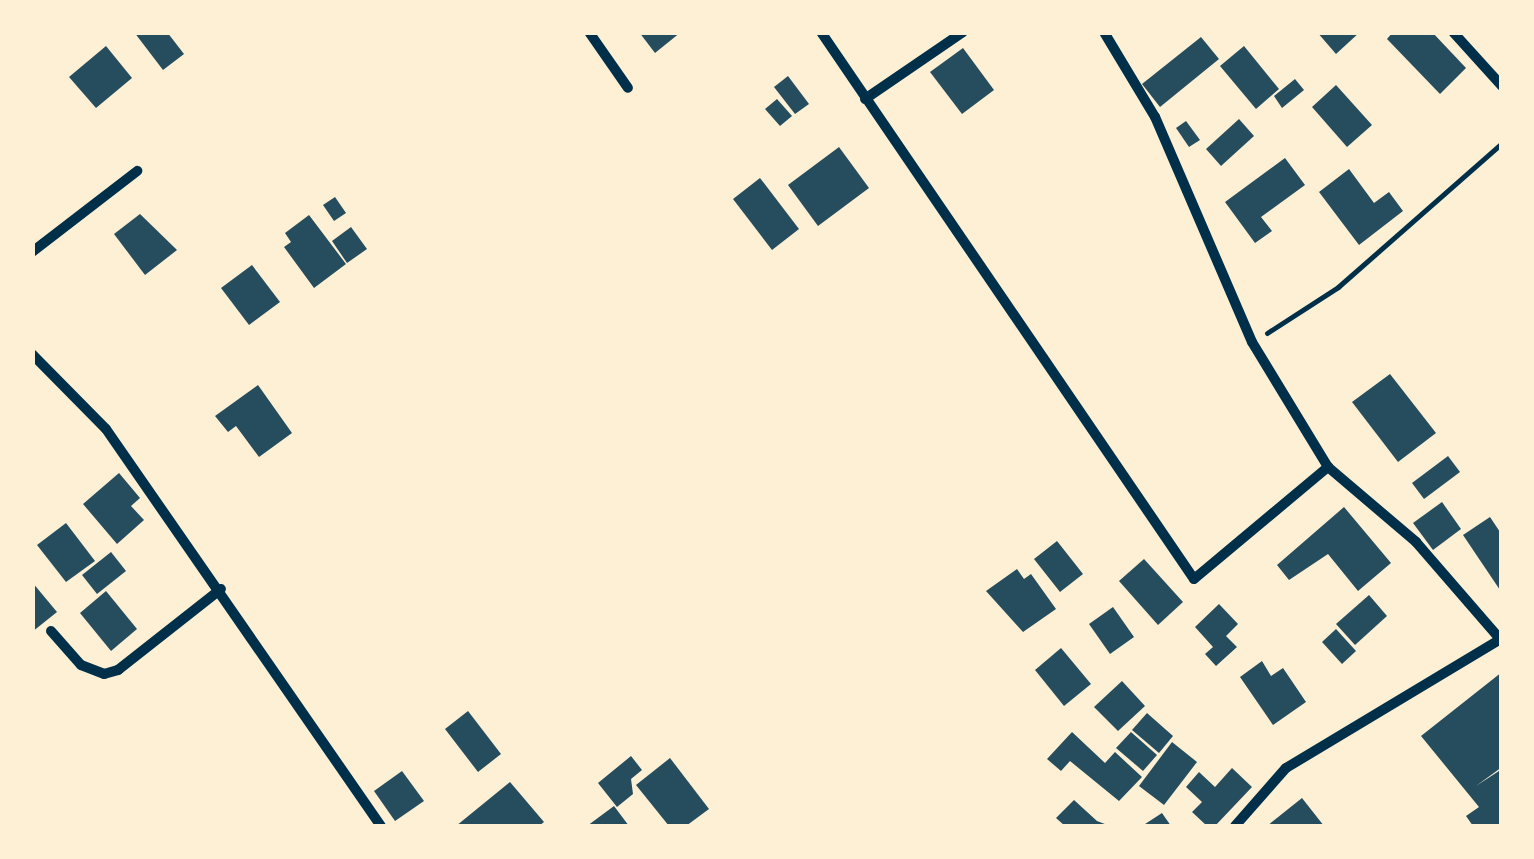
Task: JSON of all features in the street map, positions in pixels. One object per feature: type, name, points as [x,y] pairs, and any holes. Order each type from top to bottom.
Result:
[{"type":"street","points":[[589,32],[628,88]]},
{"type":"street","points":[[820,32],[1194,579],[1328,467]]},
{"type":"street","points":[[865,99],[963,32]]},
{"type":"street","points":[[1104,32],[1155,117],[1252,342],[1328,467],[1416,542],[1501,639],[1286,768],[1235,826]]},
{"type":"street","points":[[1454,32],[1502,86]]},
{"type":"street","points":[[32,252],[136,171]]},
{"type":"street","points":[[32,354],[106,429],[221,589],[381,826]]},
{"type":"street","points":[[50,631],[81,665],[104,674],[118,670],[221,589]]},
{"type":"path","points":[[1252,342],[1338,287],[1502,143]]},
{"type":"building","points":[[134,32],[167,32],[184,54],[163,70]]},
{"type":"building","points":[[639,32],[681,32],[655,53]]},
{"type":"building","points":[[1317,32],[1360,32],[1336,54]]},
{"type":"building","points":[[1393,32],[1432,32],[1466,68],[1440,94],[1387,39]]},
{"type":"building","points":[[1201,37],[1219,59],[1160,107],[1142,84]]},
{"type":"building","points":[[106,46],[132,78],[96,108],[69,77]]},
{"type":"building","points":[[1244,46],[1279,89],[1256,109],[1220,66]]},
{"type":"building","points":[[963,48],[994,90],[962,114],[930,72]]},
{"type":"building","points":[[788,76],[809,104],[795,114],[774,87]]},
{"type":"building","points":[[1295,79],[1304,90],[1282,108],[1274,96]]},
{"type":"building","points":[[1336,85],[1372,125],[1347,147],[1312,107]]},
{"type":"building","points":[[777,99],[792,116],[780,126],[765,109]]},
{"type":"building","points":[[1239,119],[1254,136],[1221,166],[1206,149]]},
{"type":"building","points":[[1186,121],[1200,140],[1189,147],[1176,128]]},
{"type":"building","points":[[839,147],[869,188],[818,226],[788,185]]},
{"type":"building","points":[[1285,158],[1305,185],[1261,217],[1272,231],[1255,243],[1225,202]]},
{"type":"building","points":[[1349,169],[1374,203],[1389,192],[1403,211],[1359,245],[1319,192]]},
{"type":"building","points":[[760,178],[799,229],[772,250],[733,199]]},
{"type":"building","points":[[335,197],[346,213],[334,221],[323,205]]},
{"type":"building","points":[[140,214],[177,250],[145,275],[114,234]]},
{"type":"building","points":[[309,215],[346,264],[314,288],[284,247],[291,242],[285,233]]},
{"type":"building","points":[[351,227],[367,249],[347,263],[332,241]]},
{"type":"building","points":[[252,265],[280,302],[249,325],[221,288]]},
{"type":"building","points":[[1390,374],[1436,433],[1398,462],[1352,402]]},
{"type":"building","points":[[258,385],[292,433],[259,457],[236,426],[228,432],[215,416]]},
{"type":"building","points":[[1448,456],[1460,472],[1424,499],[1412,483]]},
{"type":"building","points":[[119,473],[140,498],[131,506],[144,520],[117,544],[83,504]]},
{"type":"building","points":[[1442,502],[1461,529],[1433,550],[1413,523]]},
{"type":"building","points":[[1344,507],[1391,563],[1358,591],[1328,554],[1289,580],[1277,565]]},
{"type":"building","points":[[1490,517],[1502,535],[1502,593],[1463,535]]},
{"type":"building","points":[[66,523],[95,561],[66,582],[37,545]]},
{"type":"building","points":[[1057,541],[1083,574],[1060,592],[1034,559]]},
{"type":"building","points":[[111,552],[126,571],[97,594],[82,575]]},
{"type":"building","points":[[1144,559],[1183,602],[1158,625],[1119,581]]},
{"type":"building","points":[[1017,569],[1024,579],[1031,574],[1056,609],[1023,632],[986,591]]},
{"type":"building","points":[[32,582],[57,612],[32,632]]},
{"type":"building","points":[[106,591],[137,629],[111,651],[80,613]]},
{"type":"building","points":[[1369,595],[1387,616],[1355,645],[1336,624]]},
{"type":"building","points":[[1219,604],[1238,624],[1226,636],[1237,647],[1216,666],[1205,654],[1213,647],[1195,627]]},
{"type":"building","points":[[1113,607],[1134,637],[1110,654],[1089,624]]},
{"type":"building","points":[[1336,629],[1356,651],[1342,664],[1322,642]]},
{"type":"building","points":[[1061,648],[1091,684],[1064,706],[1035,670]]},
{"type":"building","points":[[1262,661],[1271,676],[1283,668],[1306,702],[1273,725],[1240,677]]},
{"type":"building","points":[[1502,672],[1502,767],[1476,786],[1502,769],[1502,826],[1473,826],[1466,816],[1479,807],[1421,736]]},
{"type":"building","points":[[1122,681],[1145,706],[1118,731],[1094,707]]},
{"type":"building","points":[[468,711],[501,754],[478,772],[445,729]]},
{"type":"building","points":[[1147,713],[1173,736],[1159,753],[1132,730]]},
{"type":"building","points":[[1072,732],[1105,763],[1115,752],[1142,777],[1119,801],[1070,761],[1061,771],[1047,759]]},
{"type":"building","points":[[1131,732],[1157,755],[1143,771],[1116,748]]},
{"type":"building","points":[[1172,742],[1197,762],[1164,805],[1139,786]]},
{"type":"building","points":[[631,756],[642,770],[631,779],[633,794],[617,807],[598,783]]},
{"type":"building","points":[[670,758],[709,809],[686,826],[669,826],[636,785]]},
{"type":"building","points":[[1232,768],[1252,787],[1215,826],[1207,826],[1192,812],[1202,802],[1186,787],[1199,772],[1215,787]]},
{"type":"building","points":[[402,771],[424,801],[395,821],[374,791]]},
{"type":"building","points":[[510,782],[544,822],[539,826],[456,826]]},
{"type":"building","points":[[1302,798],[1324,826],[1267,826]]},
{"type":"building","points":[[1074,800],[1097,821],[1110,826],[1065,826],[1056,818]]},
{"type":"building","points":[[614,806],[629,826],[587,826]]},
{"type":"building","points":[[1162,813],[1171,826],[1142,826]]}]
